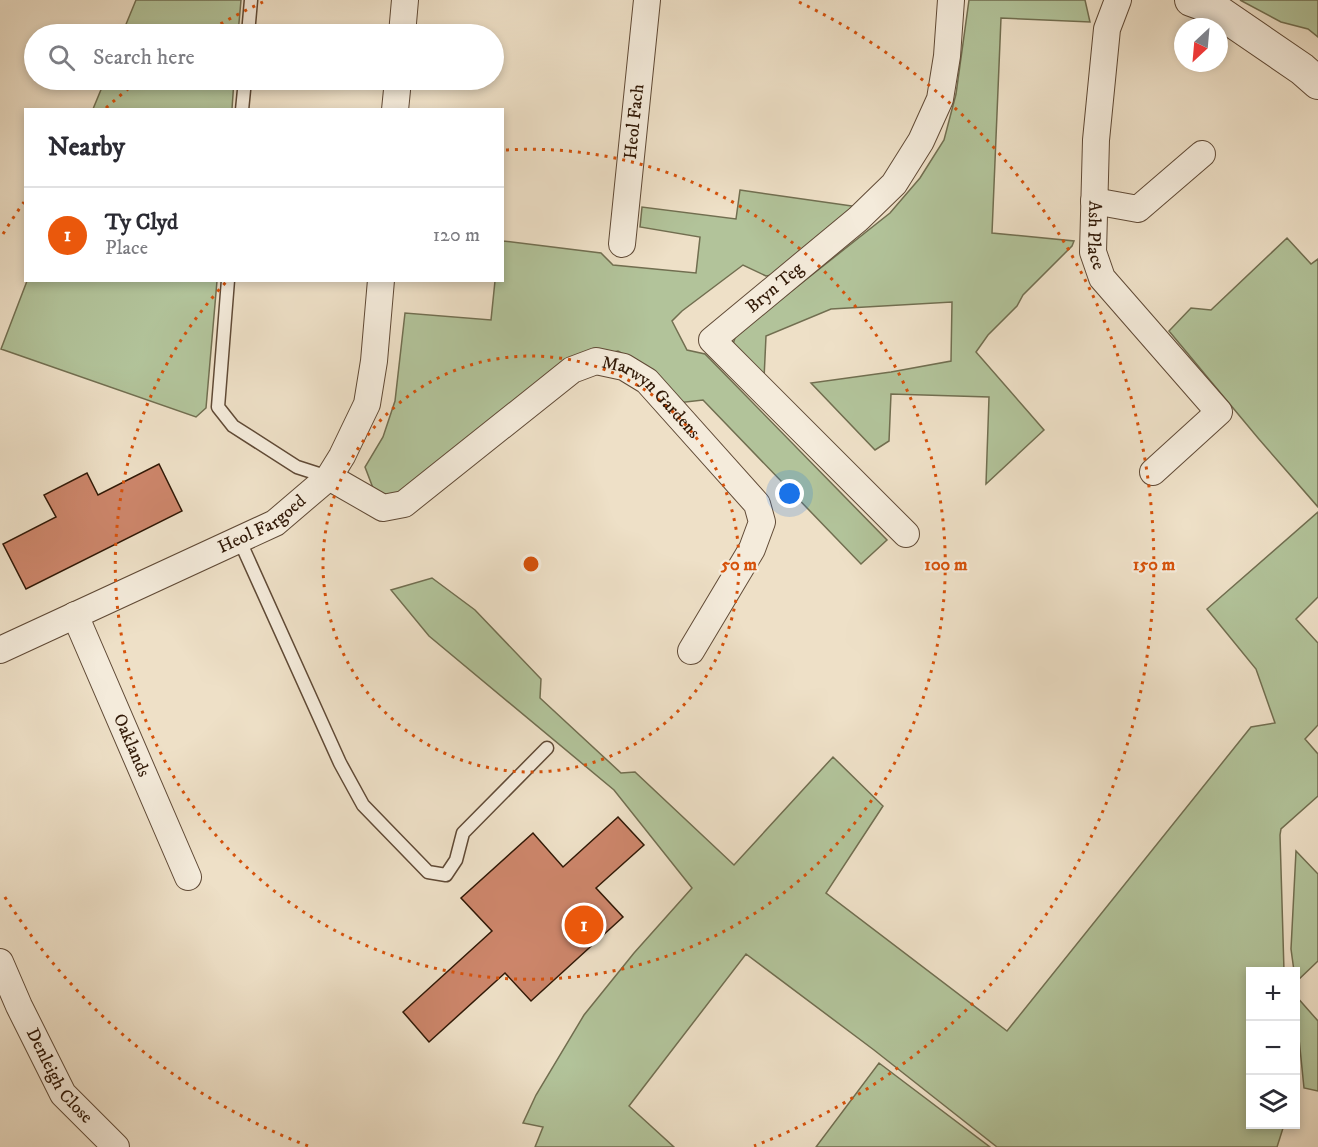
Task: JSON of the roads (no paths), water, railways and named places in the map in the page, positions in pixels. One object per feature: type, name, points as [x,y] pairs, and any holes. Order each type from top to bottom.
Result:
[{"type":"street","points":[[403,24],[405,0]]},
{"type":"street","name":"Heol Fach","points":[[622,244],[647,0]]},
{"type":"street","name":"Bryn Teg","points":[[906,534],[712,340],[858,219],[894,184],[921,141],[940,99],[947,56],[951,0]]},
{"type":"street","name":"Ash Place","points":[[1118,0],[1107,29],[1096,140],[1093,252],[1102,278],[1219,412],[1153,472]]},
{"type":"street","points":[[1191,0],[1213,8],[1302,69],[1318,83]]},
{"type":"street","points":[[395,108],[397,90]]},
{"type":"street","points":[[1094,201],[1138,209],[1202,154]]},
{"type":"street","name":"Heol Fargoed","points":[[0,651],[275,523],[329,477],[342,456],[367,404],[374,361],[381,282]]},
{"type":"street","name":"Marwyn Gardens","points":[[329,477],[383,508],[404,504],[572,370],[596,361],[624,367],[647,381],[757,504],[762,522],[752,549],[691,651]]},
{"type":"street","name":"Oaklands","points":[[75,615],[188,877]]},
{"type":"street","name":"Denleigh Close","points":[[0,962],[18,1006],[63,1094],[116,1147]]},
{"type":"lane","points":[[249,24],[251,0]]},
{"type":"lane","points":[[242,108],[243,90]]},
{"type":"lane","points":[[228,282],[218,407],[233,426],[297,467],[329,477]]},
{"type":"lane","points":[[239,539],[340,763],[363,805],[428,872],[446,875],[456,860],[463,833],[547,748]]},
{"type":"place","name":"Ty Clyd","points":[[584,925]]}]
